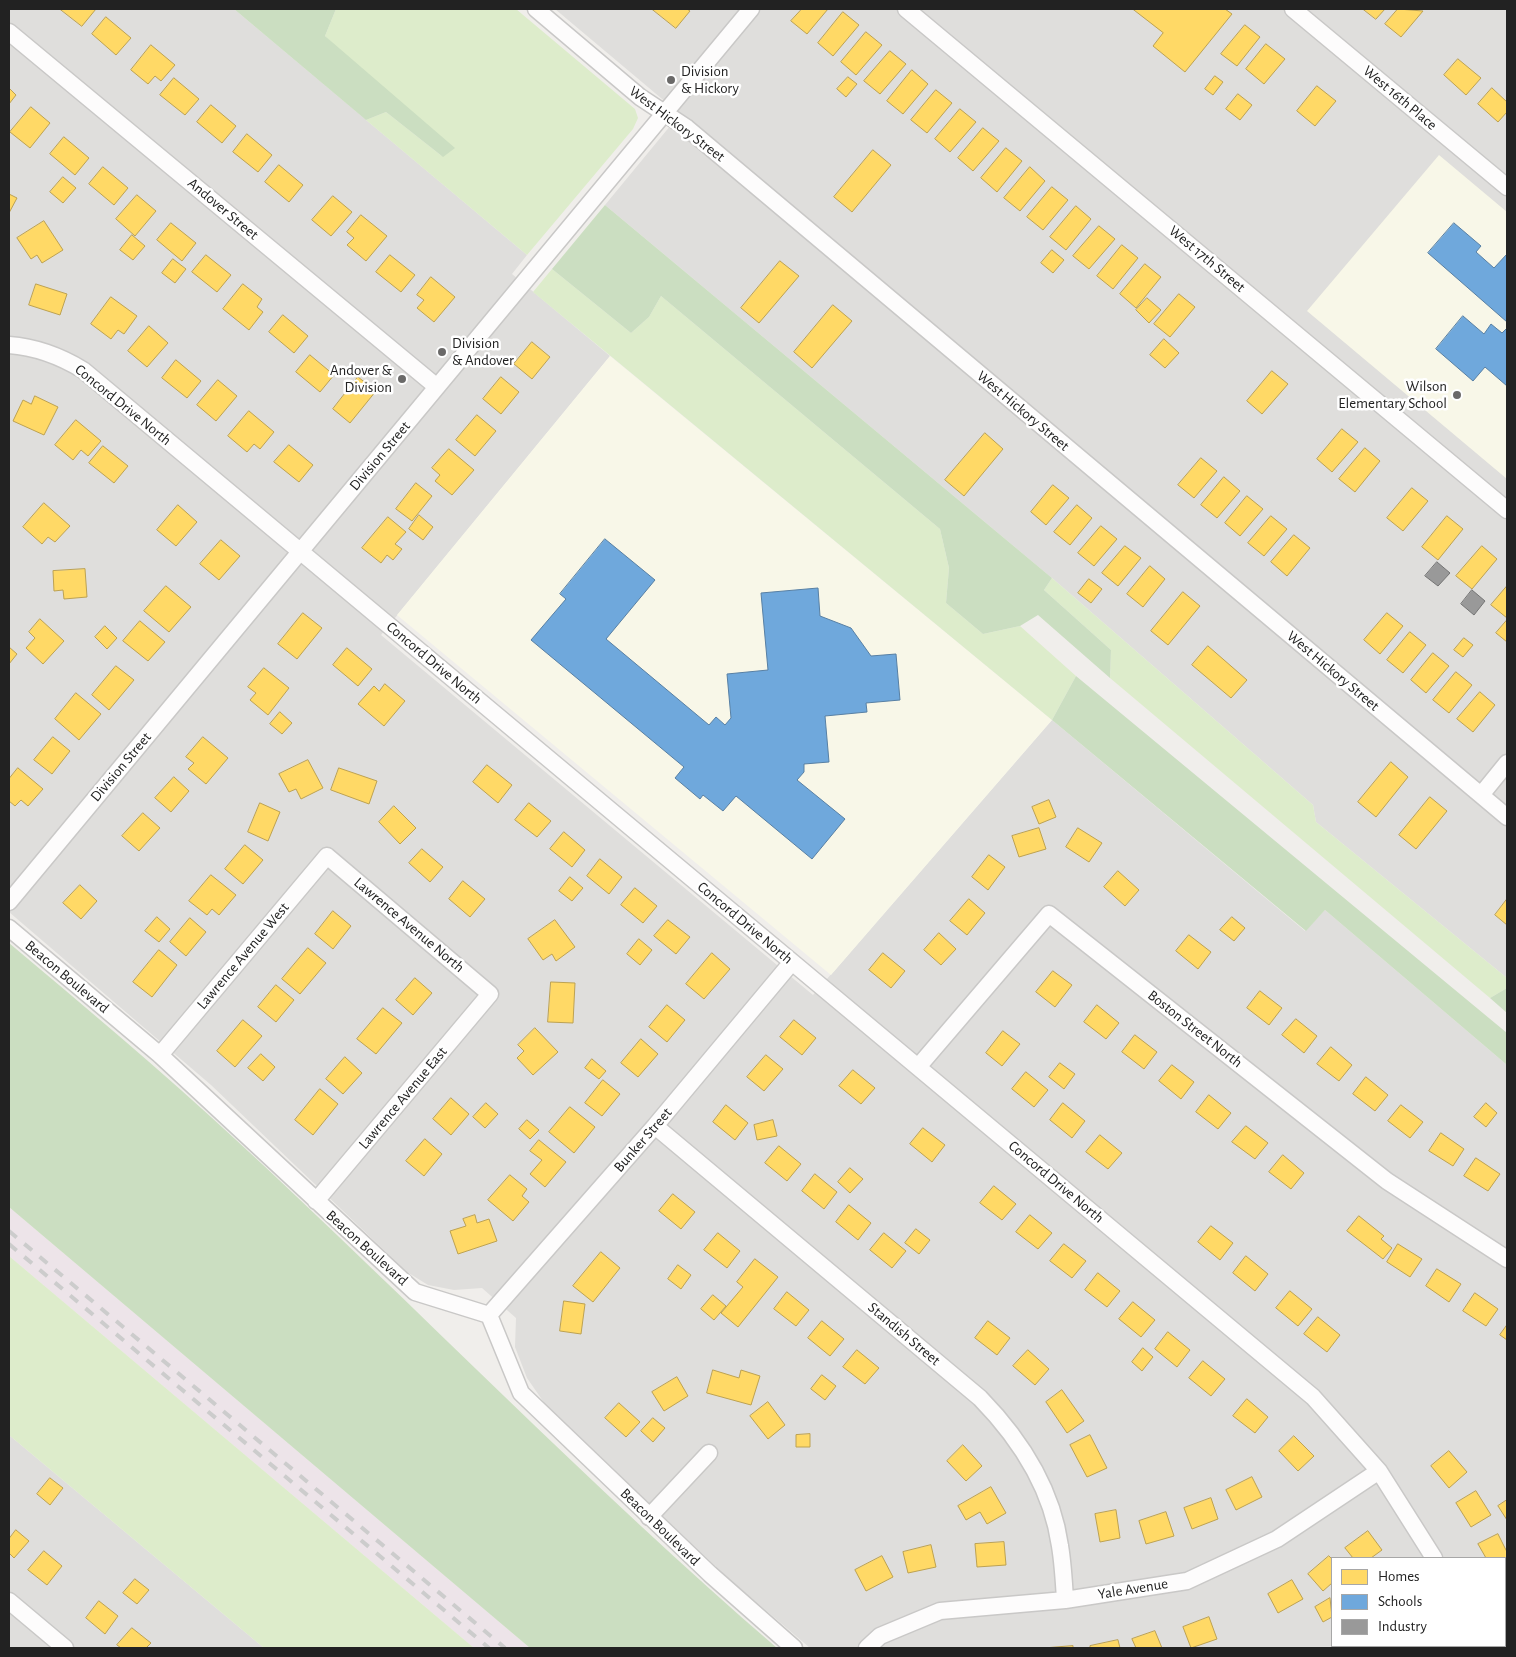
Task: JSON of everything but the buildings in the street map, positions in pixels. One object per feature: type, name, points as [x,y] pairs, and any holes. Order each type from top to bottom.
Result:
[{"type":"street","name":"West Hickory Street","points":[[536,9],[640,97],[687,128],[1507,817]]},
{"type":"street","name":"Division Street","points":[[9,902],[751,9]]},
{"type":"street","name":"West 17th Street","points":[[906,9],[1507,510]]},
{"type":"street","name":"West 16th Place","points":[[1293,9],[1507,187]]},
{"type":"street","name":"Andover Street","points":[[9,32],[438,387]]},
{"type":"street","name":"Concord Drive North","points":[[9,345],[26,346],[48,353],[83,370],[1313,1397],[1379,1472],[1433,1557]]},
{"type":"street","points":[[1481,795],[1507,763]]},
{"type":"street","name":"Lawrence Avenue North","points":[[327,856],[490,994]]},
{"type":"street","name":"Lawrence Avenue West","points":[[160,1055],[327,856]]},
{"type":"street","name":"Boston Street North","points":[[918,1067],[1049,914],[1387,1181],[1507,1259]]},
{"type":"street","name":"Beacon Boulevard","points":[[9,928],[160,1055],[415,1292],[489,1315],[521,1393],[649,1517],[794,1648]]},
{"type":"street","name":"Bunker Street","points":[[489,1315],[656,1126],[792,962]]},
{"type":"street","name":"Lawrence Avenue East","points":[[316,1201],[490,994]]},
{"type":"street","name":"Standish Street","points":[[656,1126],[980,1398],[999,1418],[1016,1439],[1043,1487],[1060,1546],[1065,1600]]},
{"type":"street","points":[[649,1517],[708,1453]]},
{"type":"street","name":"Yale Avenue","points":[[867,1648],[880,1636],[940,1611],[1065,1600],[1186,1581],[1277,1539],[1379,1472]]},
{"type":"street","points":[[9,1601],[65,1648]]},
{"type":"shaded area","points":[[9,9],[234,9],[527,255],[512,274],[610,356],[381,635],[813,995],[1052,720],[1305,931],[1325,910],[1507,1065],[1507,1648],[810,1648],[728,1578],[545,1404],[527,1378],[515,1347],[516,1318],[482,1288],[454,1290],[428,1285],[407,1272],[211,1085],[9,912]]},
{"type":"shaded area","points":[[555,9],[1507,9],[1507,978],[1316,822],[1313,805],[1052,578],[605,205],[680,114]]},
{"type":"shaded area","name":"Wilson Elementary School","points":[[1439,155],[1507,212],[1507,479],[1307,311]]},
{"type":"shaded area","points":[[610,356],[1052,720],[831,975],[397,615]]},
{"type":"shaded area","points":[[9,1207],[530,1648],[474,1648],[9,1256]]},
{"type":"shaded area","points":[[9,1435],[264,1648],[9,1648]]},
{"type":"green space","points":[[234,9],[336,9],[325,36],[455,148],[443,157],[386,112],[366,120]]},
{"type":"green space","points":[[336,9],[516,9],[635,109],[638,118],[633,129],[527,255],[366,120],[386,112],[443,157],[325,36]]},
{"type":"green space","points":[[605,205],[1052,578],[1044,590],[1111,650],[1110,678],[1038,615],[1020,626],[983,634],[946,603],[949,568],[940,529],[661,296],[649,317],[631,333],[552,269]]},
{"type":"green space","points":[[552,269],[631,333],[649,317],[661,296],[940,529],[949,568],[946,603],[983,634],[1020,626],[1076,676],[1052,720],[533,292]]},
{"type":"green space","points":[[1052,578],[1313,805],[1316,822],[1507,978],[1507,988],[1490,998],[1110,678],[1111,650],[1044,590]]},
{"type":"green space","points":[[1076,676],[1507,1033],[1507,1065],[1325,910],[1306,931],[1052,720]]},
{"type":"green space","points":[[9,943],[207,1114],[303,1202],[639,1524],[777,1648],[530,1648],[9,1207]]},
{"type":"green space","points":[[1507,988],[1507,1013],[1490,998]]},
{"type":"green space","points":[[9,1256],[474,1648],[264,1648],[9,1435]]},
{"type":"railway","points":[[9,1231],[505,1648]]},
{"type":"railway","points":[[9,1244],[489,1648]]},
{"type":"place","name":"Division & Hickory","points":[[671,80]]},
{"type":"place","name":"Division & Andover","points":[[442,352]]},
{"type":"place","name":"Andover & Division","points":[[402,379]]},
{"type":"place","name":"Wilson Elementary School","points":[[1457,395]]}]
